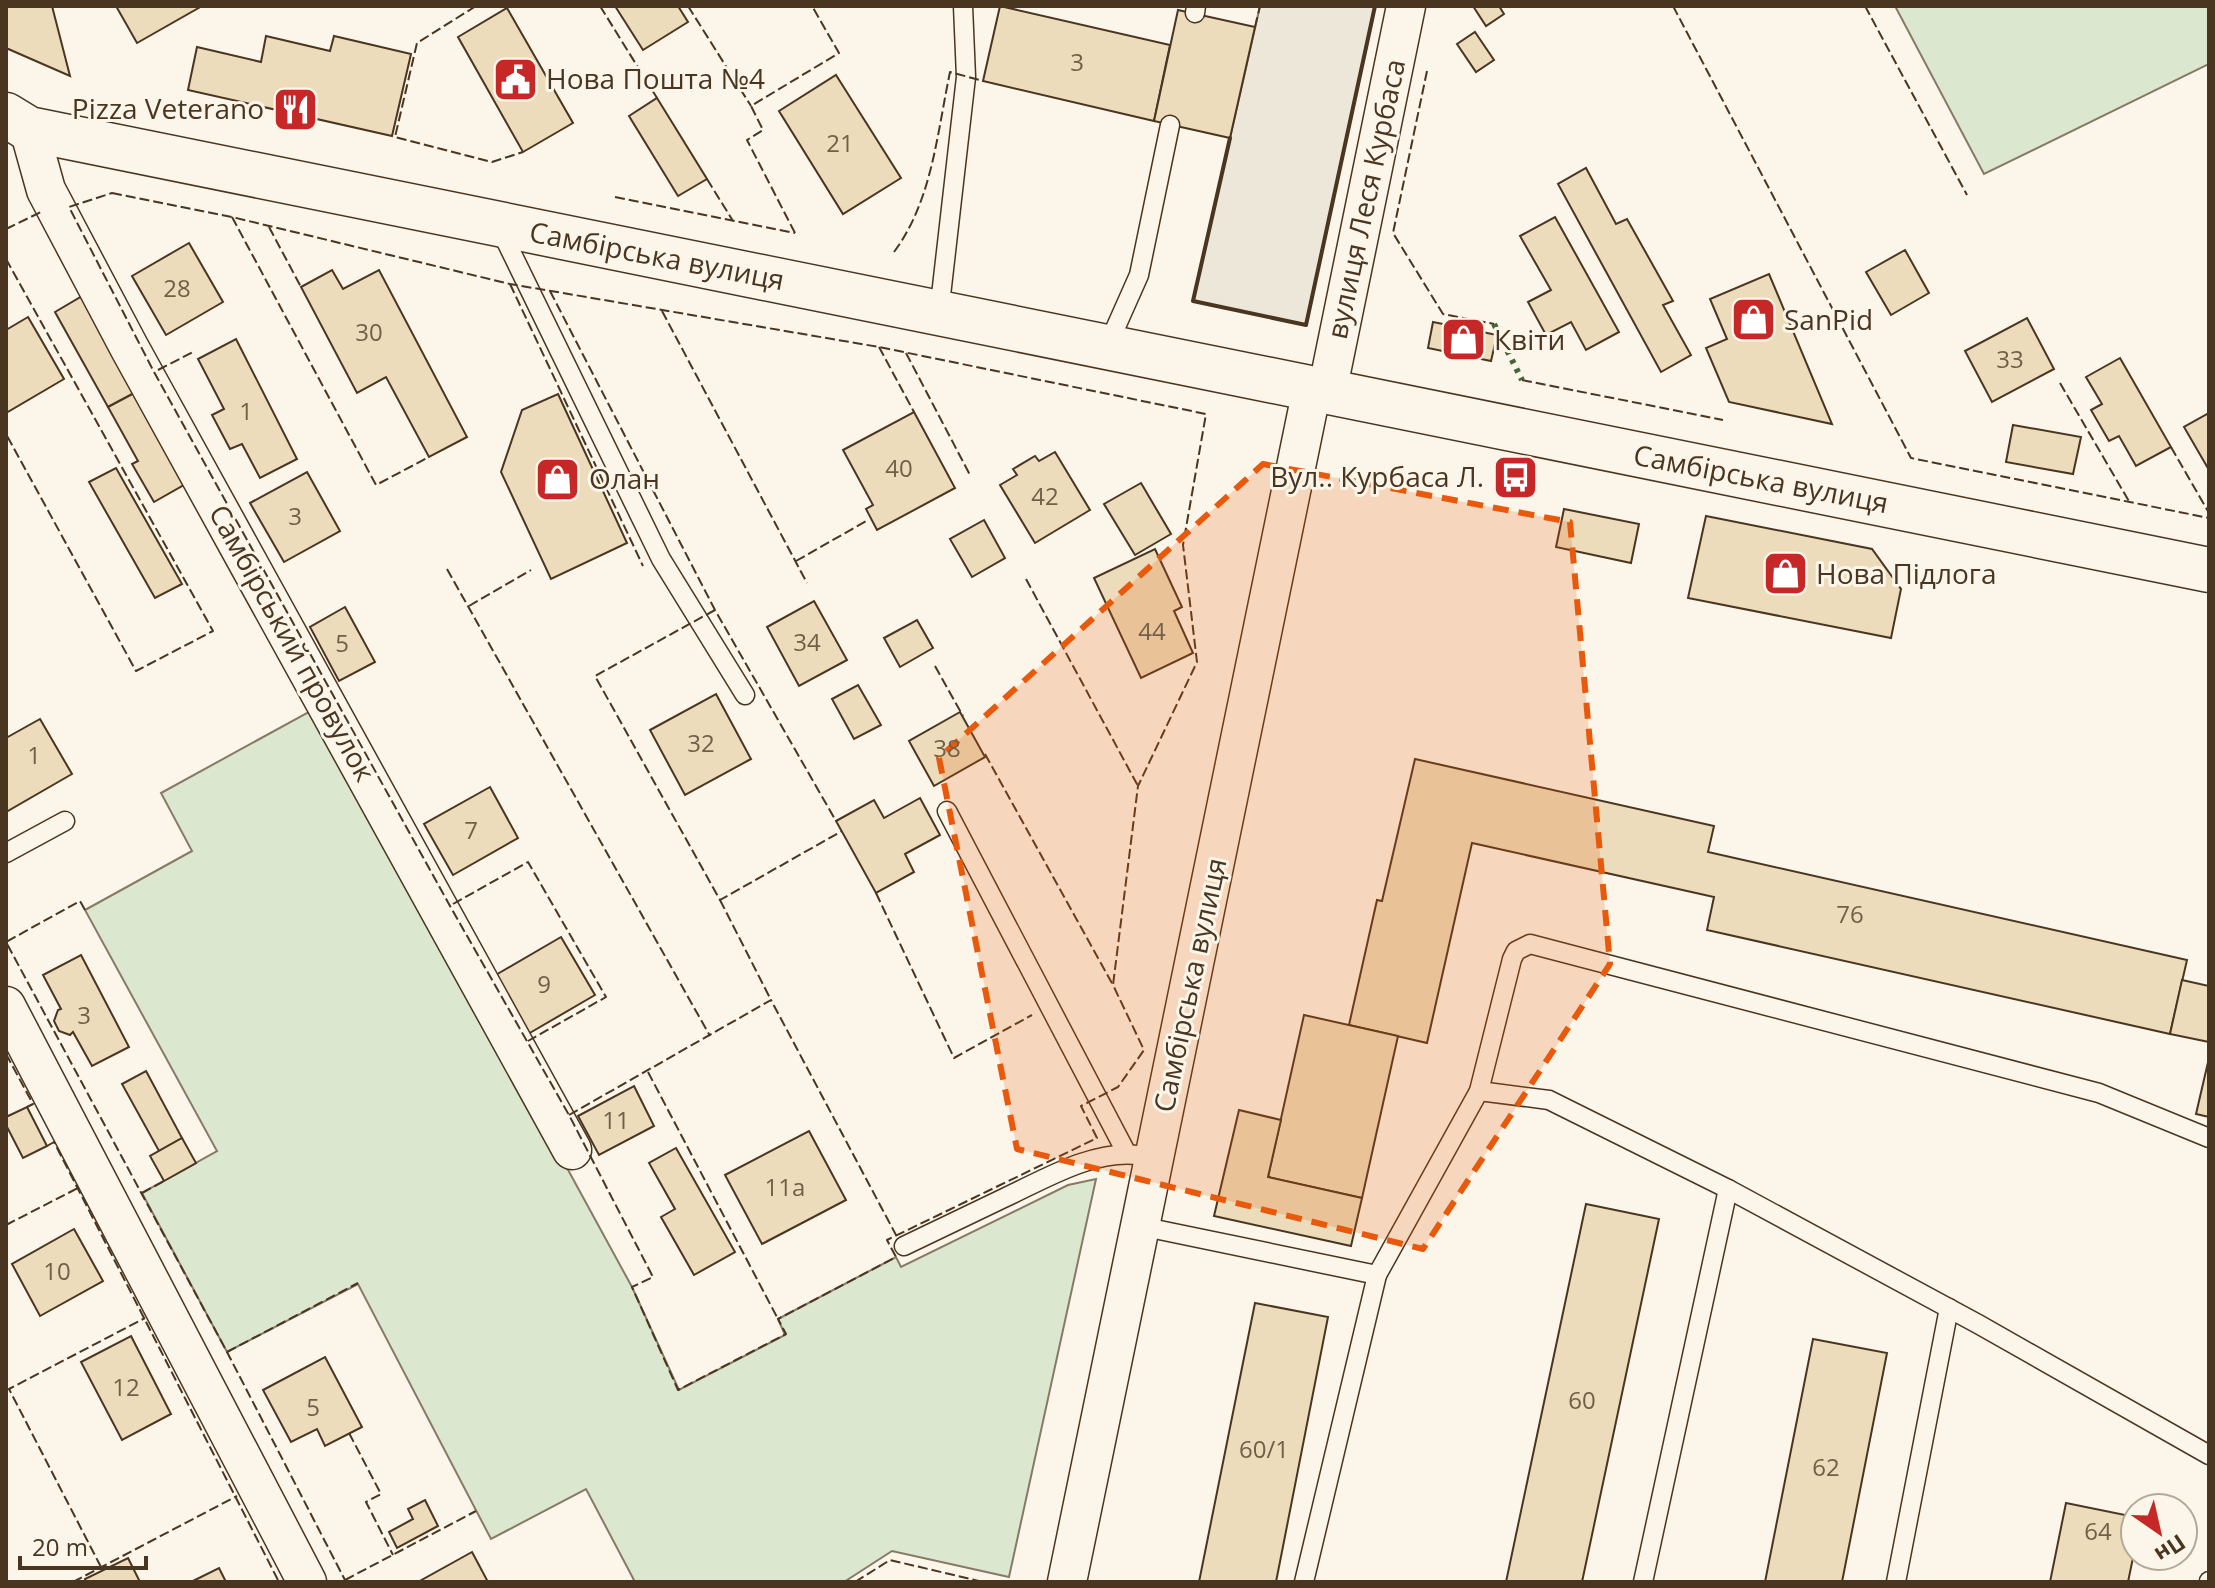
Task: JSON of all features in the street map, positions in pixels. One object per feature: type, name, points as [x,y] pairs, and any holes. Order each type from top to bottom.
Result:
[{"type":"main road","name":"Самбірська вулиця","points":[[14,127],[2209,570]]},
{"type":"street","name":"вулиця Леся Курбаса","points":[[1320,390],[1406,6]]},
{"type":"street","name":"Самбірський провулок","points":[[14,127],[122,334],[572,1150]]},
{"type":"street","name":"Самбірська вулиця","points":[[1067,1582],[1140,1226],[1141,1155],[1320,390]]},
{"type":"street","points":[[6,1006],[307,1582]]},
{"type":"lane","points":[[939,313],[966,77],[963,6]]},
{"type":"lane","points":[[1107,347],[1139,275],[1170,125]]},
{"type":"lane","points":[[497,224],[661,559],[745,695]]},
{"type":"lane","points":[[904,1246],[1062,1171],[1093,1160],[1141,1155],[947,811]]},
{"type":"lane","points":[[6,853],[65,821]]},
{"type":"lane","points":[[1304,1582],[1377,1275],[1479,1091],[1512,959],[1516,951],[1530,944],[2099,1093],[2209,1138]]},
{"type":"lane","points":[[1479,1091],[1549,1100],[1728,1189],[1949,1308],[2209,1455]]},
{"type":"lane","points":[[1643,1582],[1728,1189]]},
{"type":"lane","points":[[1140,1226],[1377,1275]]},
{"type":"lane","points":[[1896,1582],[1949,1308]]},
{"type":"highlighted area","points":[[1263,464],[1570,522],[1610,964],[1423,1249],[1017,1149],[939,758]]},
{"type":"green space","points":[[1895,6],[2209,6],[2209,64],[1984,174]]},
{"type":"green space","points":[[316,708],[632,1287],[679,1390],[785,1335],[778,1319],[896,1257],[901,1267],[1068,1185],[1096,1179],[1009,1577],[892,1551],[844,1582],[635,1582],[586,1489],[491,1539],[358,1284],[227,1352],[142,1193],[217,1151],[85,910],[192,851],[161,793]]},
{"type":"shaded area","points":[[1260,6],[1375,6],[1306,325],[1193,301]]},
{"type":"building","points":[[6,6],[52,6],[70,76],[6,48]]},
{"type":"building","points":[[116,6],[202,6],[137,43]]},
{"type":"building","points":[[615,6],[678,6],[688,22],[643,50]]},
{"type":"building","points":[[1000,6],[1170,45],[1154,121],[983,81]]},
{"type":"building","points":[[1473,6],[1499,6],[1504,14],[1486,26]]},
{"type":"building","points":[[507,8],[573,123],[523,152],[458,37]]},
{"type":"building","points":[[1178,10],[1255,27],[1230,138],[1154,121]]},
{"type":"building","points":[[1475,32],[1494,60],[1476,72],[1457,44]]},
{"type":"building","points":[[266,36],[330,51],[334,36],[411,54],[392,136],[188,90],[197,47],[261,62]]},
{"type":"building","points":[[836,75],[901,178],[843,214],[779,111]]},
{"type":"building","points":[[657,98],[707,179],[678,196],[629,116]]},
{"type":"building","points":[[1586,168],[1616,224],[1627,219],[1673,301],[1663,305],[1691,355],[1661,372],[1558,184]]},
{"type":"building","points":[[1555,217],[1619,332],[1586,350],[1571,322],[1546,335],[1528,302],[1551,290],[1520,236]]},
{"type":"building","points":[[189,243],[223,302],[166,335],[132,276]]},
{"type":"building","points":[[1905,250],[1929,293],[1891,315],[1866,272]]},
{"type":"building","points":[[332,270],[343,289],[379,270],[467,437],[429,457],[386,377],[357,393],[301,287]]},
{"type":"building","points":[[1769,274],[1832,424],[1729,402],[1706,348],[1727,339],[1710,299]]},
{"type":"building","points":[[84,295],[138,391],[108,407],[55,312]]},
{"type":"building","points":[[28,317],[64,379],[6,413],[6,330]]},
{"type":"building","points":[[2027,318],[2054,369],[1992,402],[1965,351]]},
{"type":"building","points":[[1433,322],[1497,335],[1491,361],[1428,348]]},
{"type":"building","points":[[236,339],[297,459],[260,478],[242,444],[230,449],[212,415],[224,409],[198,359]]},
{"type":"building","points":[[2120,358],[2171,447],[2136,466],[2119,436],[2109,441],[2091,410],[2102,404],[2086,377]]},
{"type":"building","points":[[138,391],[189,482],[154,502],[132,464],[138,461],[108,407]]},
{"type":"building","points":[[558,394],[627,543],[551,579],[501,472],[522,410]]},
{"type":"building","points":[[914,412],[955,488],[877,530],[866,509],[873,505],[843,450]]},
{"type":"building","points":[[2209,413],[2209,470],[2184,427]]},
{"type":"building","points":[[2013,425],[2081,437],[2073,474],[2006,462]]},
{"type":"building","points":[[1055,452],[1090,510],[1035,543],[1000,485],[1017,475],[1013,469],[1035,456],[1039,461]]},
{"type":"building","points":[[116,468],[182,584],[155,598],[89,482]]},
{"type":"building","points":[[307,472],[340,531],[284,562],[250,503]]},
{"type":"building","points":[[1141,483],[1171,534],[1135,555],[1104,504]]},
{"type":"building","points":[[1564,509],[1639,524],[1631,563],[1556,547]]},
{"type":"building","points":[[1706,516],[1872,549],[1901,589],[1891,638],[1688,598]]},
{"type":"building","points":[[984,520],[1005,558],[972,577],[950,539]]},
{"type":"building","points":[[1155,549],[1182,607],[1174,611],[1193,653],[1141,678],[1094,578]]},
{"type":"building","points":[[814,601],[847,660],[799,686],[767,627]]},
{"type":"building","points":[[345,607],[375,662],[339,681],[310,627]]},
{"type":"building","points":[[917,620],[933,648],[900,667],[884,638]]},
{"type":"building","points":[[858,685],[881,725],[854,739],[832,699]]},
{"type":"building","points":[[716,694],[751,759],[685,795],[650,730]]},
{"type":"building","points":[[960,712],[985,757],[934,786],[909,741]]},
{"type":"building","points":[[40,719],[72,774],[6,812],[6,738]]},
{"type":"building","points":[[1415,759],[1714,826],[1708,852],[2187,960],[2170,1034],[1707,930],[1714,897],[1472,843],[1427,1043],[1349,1025],[1377,900],[1382,901]]},
{"type":"building","points":[[490,787],[518,838],[453,875],[424,824]]},
{"type":"building","points":[[920,798],[940,835],[905,854],[914,872],[876,893],[836,821],[874,800],[884,818]]},
{"type":"building","points":[[561,937],[595,995],[528,1034],[494,976]]},
{"type":"building","points":[[81,955],[129,1047],[92,1066],[73,1032],[70,1035],[59,1031],[54,1021],[61,1009],[43,975]]},
{"type":"building","points":[[2182,980],[2209,986],[2209,1042],[2170,1034]]},
{"type":"building","points":[[1304,1015],[1398,1036],[1362,1198],[1268,1177]]},
{"type":"building","points":[[2209,1058],[2209,1117],[2196,1114]]},
{"type":"building","points":[[146,1071],[182,1138],[159,1151],[122,1084]]},
{"type":"building","points":[[634,1086],[654,1126],[599,1155],[578,1116]]},
{"type":"building","points":[[27,1107],[47,1146],[23,1158],[6,1125],[6,1117]]},
{"type":"building","points":[[1239,1110],[1281,1120],[1268,1177],[1362,1198],[1351,1246],[1214,1216]]},
{"type":"building","points":[[809,1131],[846,1200],[762,1244],[725,1175]]},
{"type":"building","points":[[182,1138],[196,1163],[164,1181],[150,1156]]},
{"type":"building","points":[[676,1148],[735,1252],[694,1275],[661,1217],[675,1209],[649,1163]]},
{"type":"building","points":[[1586,1204],[1659,1219],[1582,1582],[1506,1582]]},
{"type":"building","points":[[74,1229],[103,1281],[40,1316],[12,1264]]},
{"type":"building","points":[[1255,1303],[1328,1317],[1276,1582],[1199,1582]]},
{"type":"building","points":[[131,1336],[171,1414],[122,1440],[81,1362]]},
{"type":"building","points":[[1813,1339],[1887,1353],[1842,1582],[1765,1582]]},
{"type":"building","points":[[325,1357],[362,1427],[325,1446],[317,1429],[291,1442],[263,1390]]},
{"type":"building","points":[[425,1500],[438,1526],[397,1548],[389,1532],[413,1519],[408,1509]]},
{"type":"building","points":[[2066,1503],[2119,1514],[2119,1572],[2130,1572],[2128,1582],[2050,1582]]},
{"type":"building","points":[[472,1552],[488,1582],[418,1582]]},
{"type":"building","points":[[128,1558],[140,1582],[86,1582],[85,1579]]},
{"type":"building","points":[[219,1568],[226,1582],[191,1582]]},
{"type":"hedge","points":[[1494,324],[1522,380]]},
{"type":"fence","points":[[476,6],[417,43],[395,137],[492,162],[523,152]]},
{"type":"fence","points":[[600,6],[657,98]]},
{"type":"fence","points":[[688,6],[751,106]]},
{"type":"fence","points":[[795,233],[747,140],[763,130],[751,106],[839,53],[812,6]]},
{"type":"fence","points":[[1255,27],[1260,6]]},
{"type":"fence","points":[[1673,6],[1911,458],[2209,518]]},
{"type":"fence","points":[[1865,6],[1967,195]]},
{"type":"fence","points":[[1427,71],[1393,233],[1443,314],[1494,324]]},
{"type":"fence","points":[[894,252],[907,232],[925,189],[950,72],[983,81]]},
{"type":"fence","points":[[707,179],[733,221]]},
{"type":"fence","points":[[112,193],[232,217],[510,284],[879,347],[1206,414],[1183,545],[1197,662],[1138,786],[1113,985],[1144,1050],[1118,1087],[1081,1106],[1097,1138],[887,1240],[896,1257],[778,1319],[786,1334],[678,1390],[632,1287],[653,1277],[569,1115],[154,372],[69,207],[112,193]]},
{"type":"fence","points":[[615,197],[795,233]]},
{"type":"fence","points":[[6,229],[41,212]]},
{"type":"fence","points":[[232,217],[376,485],[429,457]]},
{"type":"fence","points":[[269,227],[301,287]]},
{"type":"fence","points":[[6,259],[213,631],[136,671],[6,434]]},
{"type":"fence","points":[[510,284],[643,566]]},
{"type":"fence","points":[[550,291],[715,610],[836,821]]},
{"type":"fence","points":[[662,311],[807,583]]},
{"type":"fence","points":[[879,347],[914,412]]},
{"type":"fence","points":[[158,370],[193,352]]},
{"type":"fence","points":[[906,353],[970,475]]},
{"type":"fence","points":[[1522,380],[1723,420]]},
{"type":"fence","points":[[2060,383],[2130,503]]},
{"type":"fence","points":[[2171,447],[2209,513]]},
{"type":"fence","points":[[796,561],[868,520]]},
{"type":"fence","points":[[447,569],[710,1036]]},
{"type":"fence","points":[[469,606],[531,570]]},
{"type":"fence","points":[[1026,579],[1138,786]]},
{"type":"fence","points":[[715,610],[595,676],[720,900],[842,831]]},
{"type":"fence","points":[[935,666],[963,716]]},
{"type":"fence","points":[[985,754],[1113,985]]},
{"type":"fence","points":[[453,904],[528,862],[606,997],[528,1041]]},
{"type":"fence","points":[[876,893],[954,1058],[1032,1015]]},
{"type":"fence","points":[[720,900],[771,1000]]},
{"type":"fence","points":[[85,910],[80,901],[6,942],[227,1352],[346,1582]]},
{"type":"fence","points":[[569,1115],[771,1000],[896,1235]]},
{"type":"fence","points":[[6,1054],[33,1104],[27,1107]]},
{"type":"fence","points":[[648,1072],[778,1319]]},
{"type":"fence","points":[[47,1146],[54,1142],[279,1582]]},
{"type":"fence","points":[[142,1193],[164,1181]]},
{"type":"fence","points":[[6,1225],[78,1188]]},
{"type":"fence","points":[[227,1352],[358,1283]]},
{"type":"fence","points":[[101,1567],[9,1389],[145,1318]]},
{"type":"fence","points":[[349,1433],[381,1494],[366,1502],[393,1555]]},
{"type":"fence","points":[[73,1582],[237,1496]]},
{"type":"fence","points":[[345,1580],[476,1511]]},
{"type":"fence","points":[[855,1582],[890,1560],[983,1582]]},
{"type":"wall","points":[[1230,138],[1193,301],[1306,325],[1375,6]]},
{"type":"place","name":"Нова Пошта №4","points":[[515,79]]},
{"type":"place","name":"Pizza Veterano","points":[[295,109]]},
{"type":"place","name":"SanPid","points":[[1753,320]]},
{"type":"place","name":"Квіти","points":[[1463,340]]},
{"type":"place","name":"Вул.. Курбаса Л.","points":[[1515,477]]},
{"type":"place","name":"Олан","points":[[558,479]]},
{"type":"place","name":"Нова Підлога","points":[[1785,574]]}]
